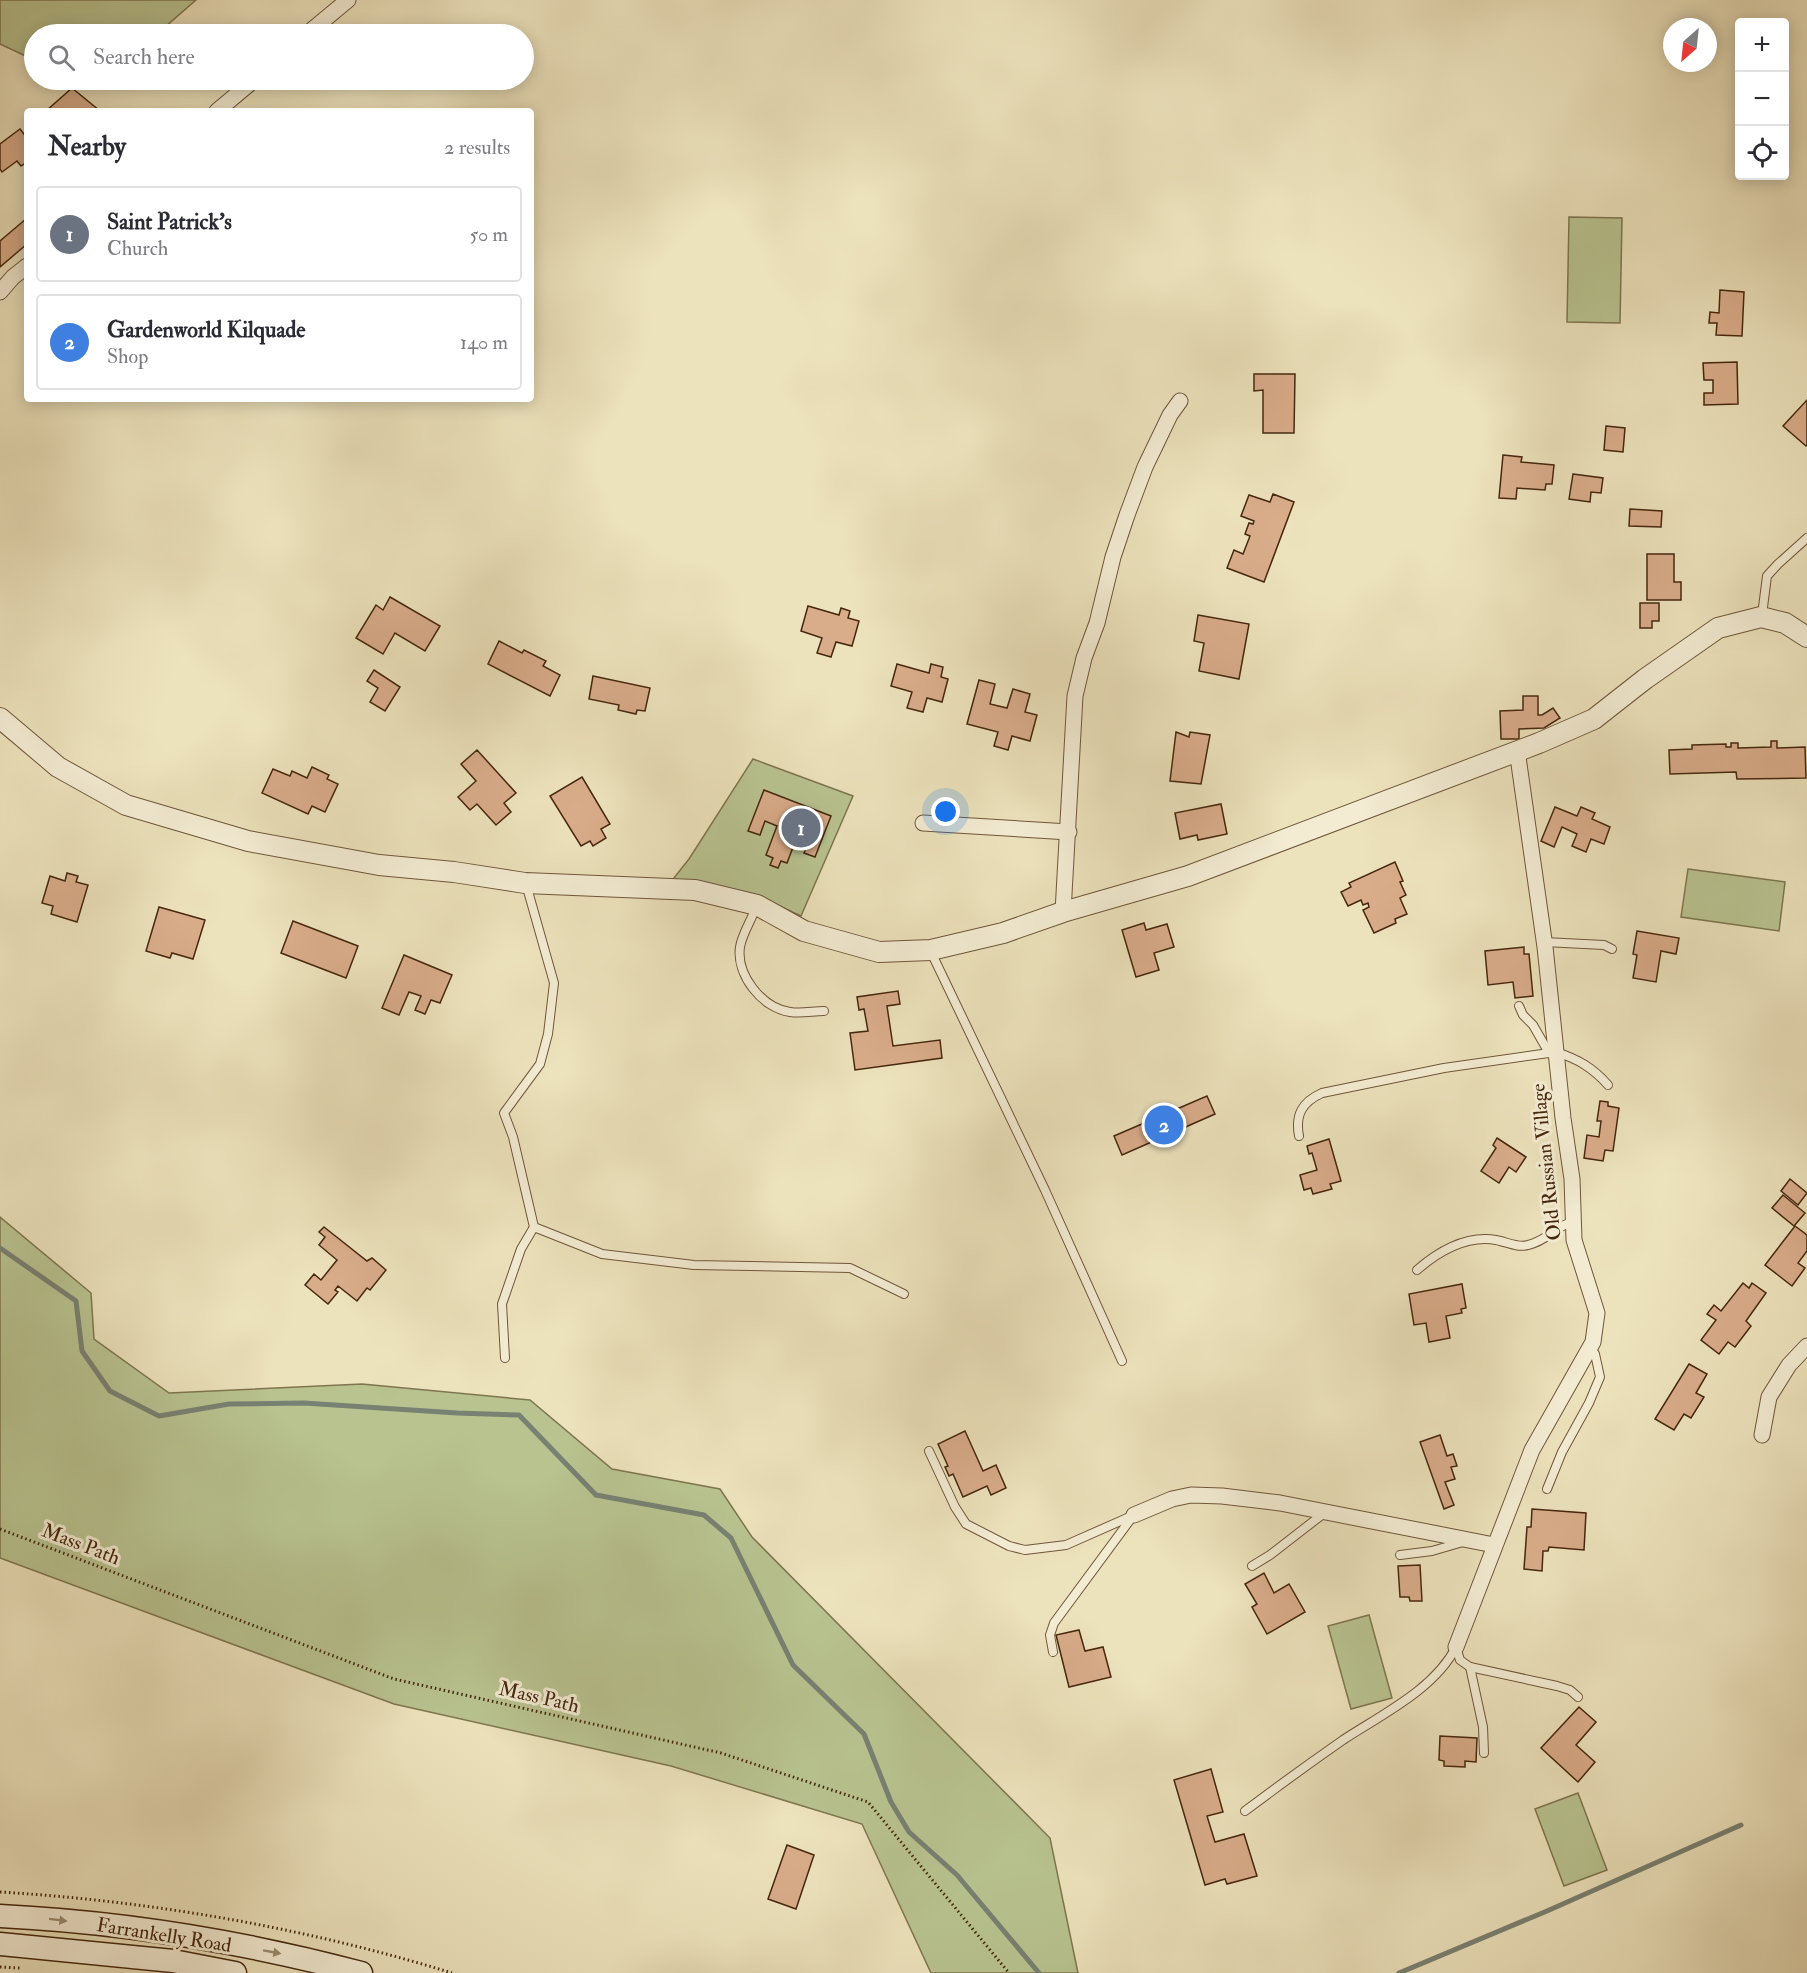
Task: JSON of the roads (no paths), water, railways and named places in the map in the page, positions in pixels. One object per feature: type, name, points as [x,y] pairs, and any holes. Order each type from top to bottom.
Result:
[{"type":"main road","name":"Farrankelly Road","points":[[0,1916],[41,1918],[161,1933],[306,1959],[361,1973]]},
{"type":"main road","name":"Farrankelly Road","points":[[0,1944],[173,1961],[235,1973]]},
{"type":"street","points":[[319,24],[348,0]]},
{"type":"street","points":[[221,108],[242,90]]},
{"type":"street","points":[[0,292],[24,268]]},
{"type":"street","points":[[1063,912],[1075,696],[1084,658],[1097,623],[1113,557],[1145,467],[1170,414],[1180,401]]},
{"type":"street","points":[[0,718],[58,767],[126,805],[248,841],[379,865],[454,872],[525,883],[695,890],[757,905],[804,931],[879,952],[931,950],[1003,933],[1063,912],[1188,876],[1539,743],[1594,719],[1645,679],[1718,628],[1761,617],[1785,623],[1807,637]]},
{"type":"street","name":"Old Russian Village","points":[[1456,1647],[1532,1450],[1590,1347],[1597,1313],[1580,1263],[1572,1222],[1572,1179],[1553,1053],[1544,942],[1517,750]]},
{"type":"street","points":[[923,823],[1069,832]]},
{"type":"street","points":[[1762,1435],[1769,1397],[1789,1365],[1807,1346]]},
{"type":"street","points":[[1134,1515],[1172,1499],[1191,1495],[1222,1496],[1269,1501],[1494,1545]]},
{"type":"lane","points":[[1761,617],[1767,576],[1807,538]]},
{"type":"lane","points":[[505,1358],[502,1304],[521,1249],[534,1227],[513,1137],[504,1113],[540,1064],[548,1034],[554,983],[525,883]]},
{"type":"lane","points":[[757,905],[740,947],[744,971],[755,993],[770,1005],[790,1012],[824,1011]]},
{"type":"lane","points":[[1544,942],[1604,945],[1612,949]]},
{"type":"lane","points":[[931,950],[1045,1190],[1122,1361]]},
{"type":"lane","points":[[1519,1006],[1523,1015],[1553,1053]]},
{"type":"lane","points":[[1299,1136],[1297,1119],[1310,1099],[1322,1094],[1444,1068],[1553,1053],[1570,1056],[1590,1067],[1608,1086]]},
{"type":"lane","points":[[1417,1270],[1437,1253],[1449,1247],[1486,1239],[1525,1246],[1551,1235],[1562,1224],[1572,1222]]},
{"type":"lane","points":[[534,1227],[602,1254],[694,1265],[849,1268],[904,1294]]},
{"type":"lane","points":[[1547,1489],[1562,1452],[1589,1403],[1600,1377],[1595,1354],[1590,1347]]},
{"type":"lane","points":[[929,1451],[966,1524],[1009,1546],[1025,1550],[1066,1545],[1134,1515]]},
{"type":"lane","points":[[1252,1566],[1326,1512]]},
{"type":"lane","points":[[1053,1652],[1050,1635],[1054,1623],[1134,1515]]},
{"type":"lane","points":[[1400,1555],[1461,1544],[1465,1539]]},
{"type":"lane","points":[[1456,1647],[1460,1660],[1470,1667],[1557,1686],[1570,1690],[1578,1698]]},
{"type":"lane","points":[[1245,1811],[1300,1770],[1435,1677],[1448,1662],[1456,1647]]},
{"type":"lane","points":[[1470,1667],[1483,1727],[1484,1753]]},
{"type":"waterway","points":[[0,1248],[76,1301],[82,1351],[110,1391],[159,1416],[229,1404],[304,1403],[519,1415],[596,1495],[704,1515],[731,1538],[793,1665],[864,1734],[891,1802],[909,1832],[957,1875],[1039,1973]]},
{"type":"waterway","points":[[1399,1973],[1547,1911],[1741,1825]]},
{"type":"place","name":"Saint Patrick's","points":[[801,828]]},
{"type":"place","name":"Gardenworld Kilquade","points":[[1164,1125]]}]
